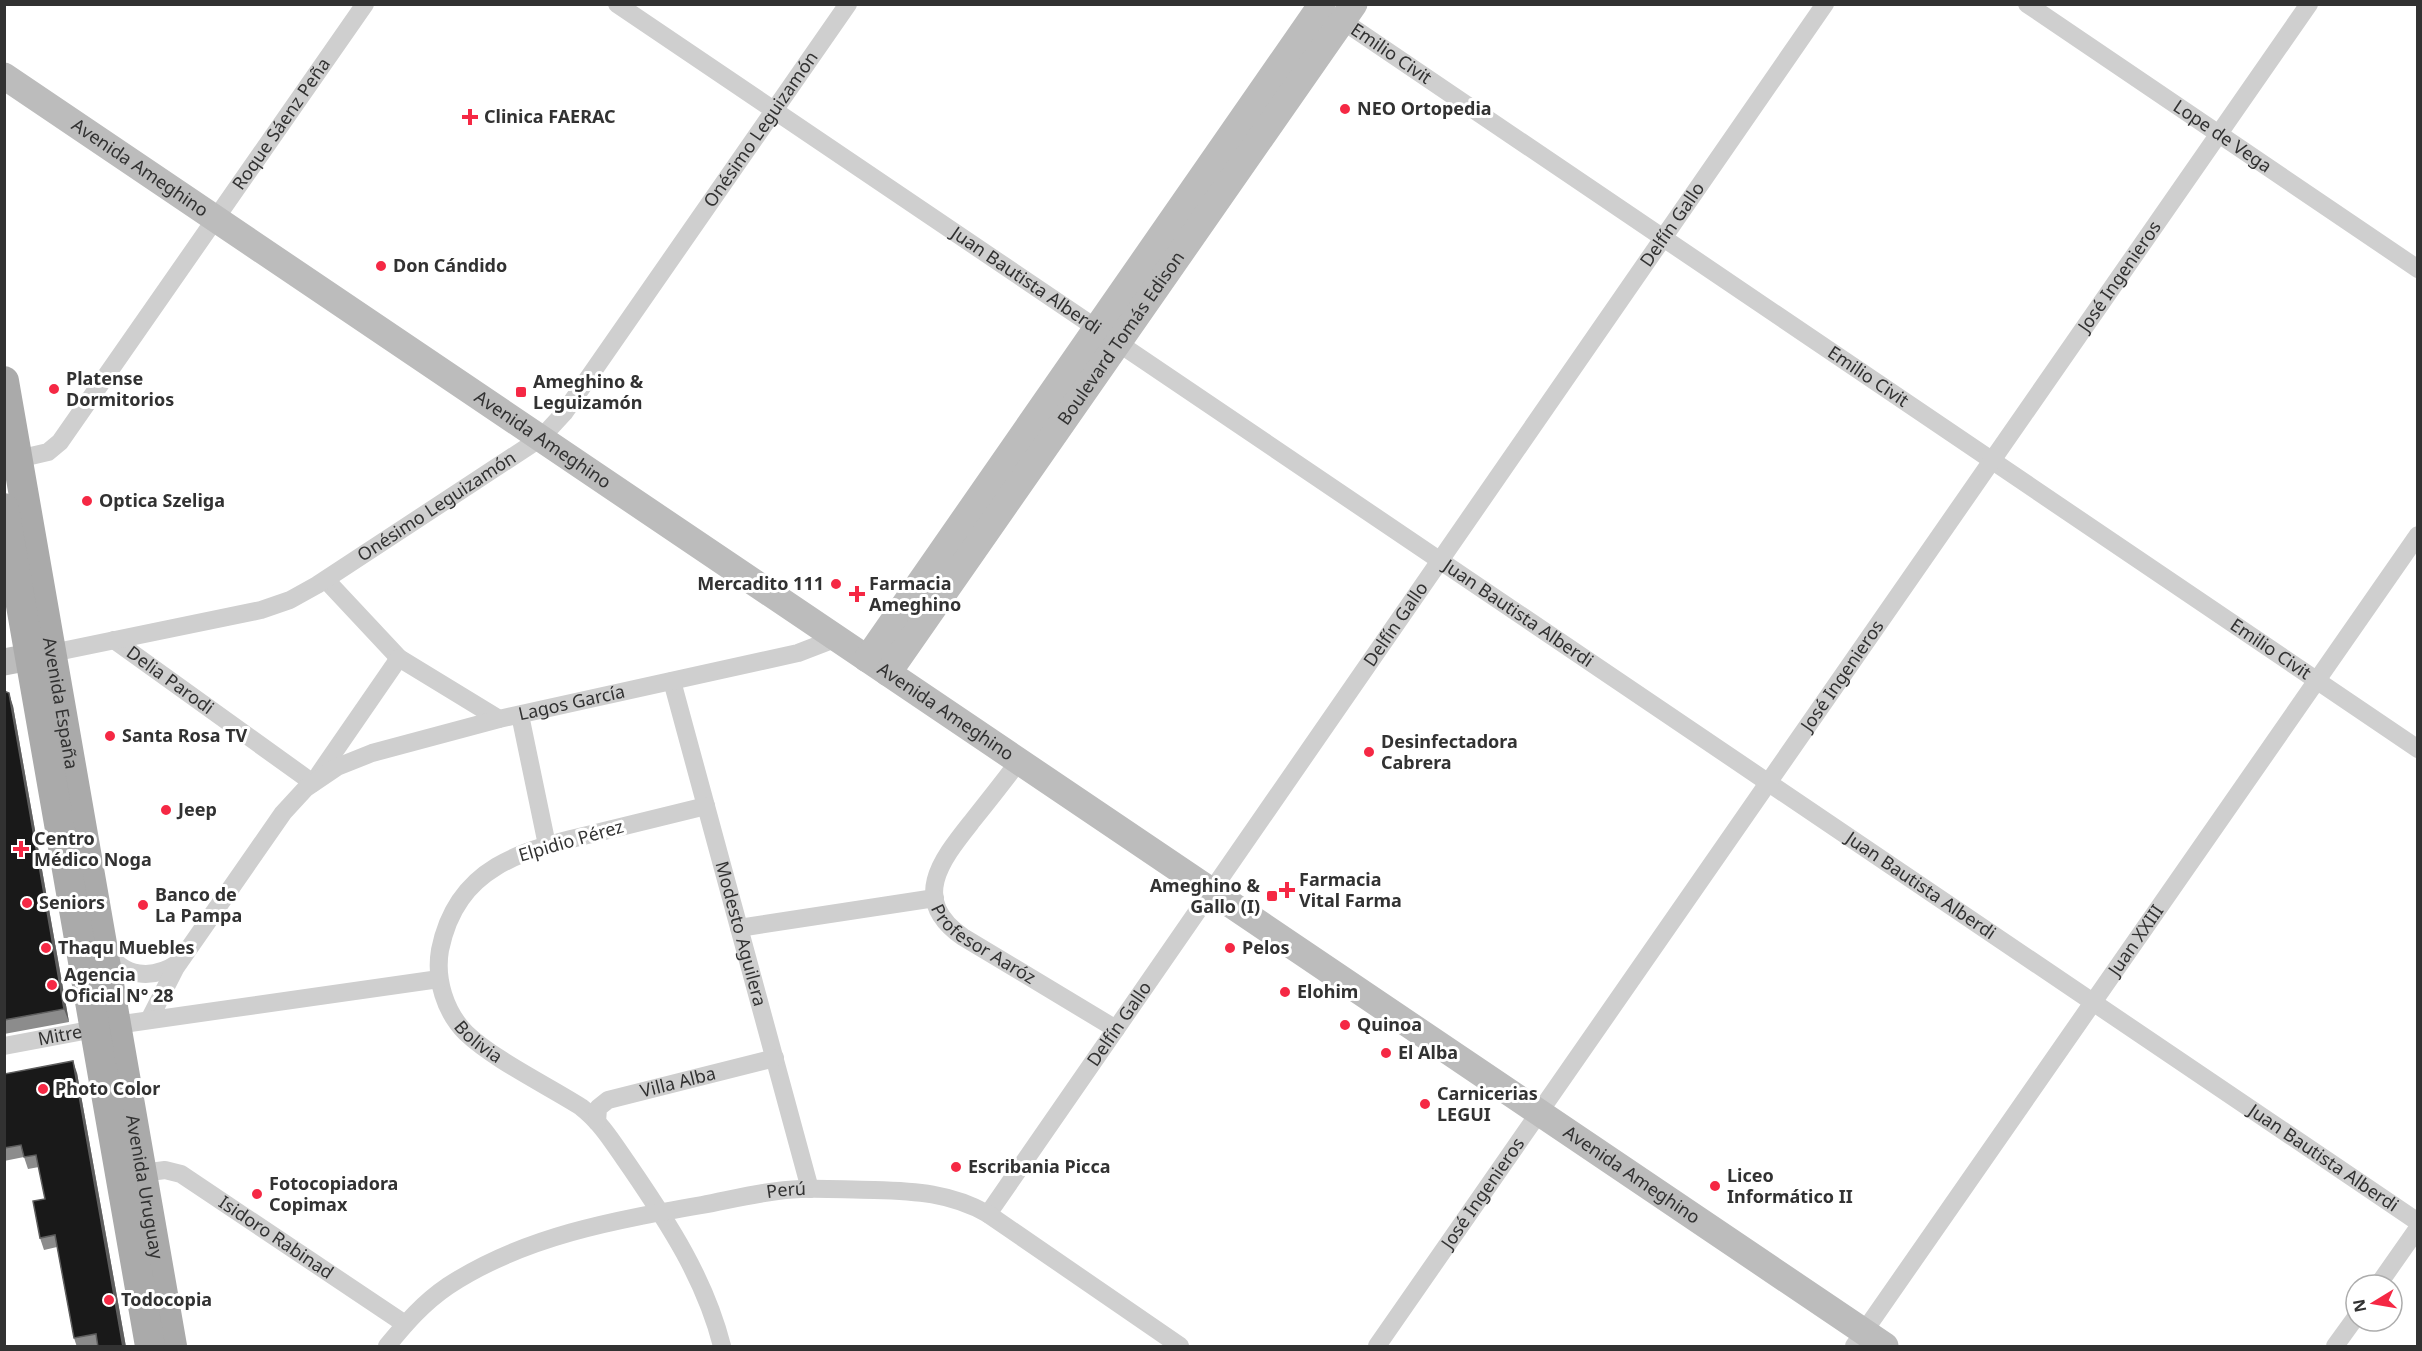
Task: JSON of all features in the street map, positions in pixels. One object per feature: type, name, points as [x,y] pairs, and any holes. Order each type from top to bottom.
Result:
[{"type":"main road","name":"Boulevard Tomás Edison","points":[[878,666],[1332,8]]},
{"type":"main road","name":"Avenida Ameghino","points":[[4,76],[1539,1113],[1867,1342]]},
{"type":"main road","name":"Avenida España","points":[[4,381],[29,657],[101,934],[106,1027]]},
{"type":"main road","name":"Avenida España","points":[[4,508],[29,657],[106,1027]]},
{"type":"main road","name":"Avenida Uruguay","points":[[106,1027],[142,1173],[172,1347]]},
{"type":"main road","name":"Avenida Uruguay","points":[[106,1027],[150,1347]]},
{"type":"street","name":"Roque Sáenz Peña","points":[[11,457],[48,453],[58,445],[365,4]]},
{"type":"street","name":"Juan Bautista Alberdi","points":[[617,4],[2418,1222]]},
{"type":"street","name":"Onésimo Leguizamón","points":[[29,657],[261,610],[290,600],[326,579],[540,438],[564,413],[848,4]]},
{"type":"street","name":"Delfín Gallo","points":[[988,1214],[1825,4]]},
{"type":"street","name":"Lope de Vega","points":[[2027,4],[2418,269]]},
{"type":"street","name":"José Ingenieros","points":[[1377,1347],[2309,4]]},
{"type":"street","name":"Emilio Civit","points":[[1332,8],[1664,238],[2418,749]]},
{"type":"street","name":"Juan XXIII","points":[[1867,1342],[2093,1002],[2418,535]]},
{"type":"street","points":[[326,579],[399,658],[499,719]]},
{"type":"street","name":"Lagos García","points":[[313,783],[345,762],[364,755],[499,719],[798,653],[837,638]]},
{"type":"street","name":"Delia Parodi","points":[[114,640],[313,783]]},
{"type":"street","name":"Lagos García","points":[[149,1020],[181,960],[283,813],[313,783],[399,658]]},
{"type":"street","name":"Modesto Aguilera","points":[[672,681],[810,1189]]},
{"type":"street","points":[[520,715],[547,845]]},
{"type":"street","points":[[935,898],[934,882],[944,858],[1019,761]]},
{"type":"street","name":"Elpidio Pérez","points":[[439,979],[439,956],[445,931],[455,909],[470,888],[506,860],[547,845],[706,806]]},
{"type":"street","name":"Profesor Aaróz","points":[[739,928],[935,898],[945,920],[956,932],[1116,1029]]},
{"type":"street","points":[[101,934],[113,960],[129,972],[154,974],[181,960]]},
{"type":"street","points":[[106,1027],[439,979]]},
{"type":"street","name":"Bolivia","points":[[439,979],[449,1009],[467,1034],[581,1107],[597,1122],[661,1212],[691,1264],[722,1347]]},
{"type":"street","name":"Mitre","points":[[4,1046],[106,1027]]},
{"type":"street","name":"Villa Alba","points":[[597,1122],[597,1108],[608,1100],[775,1058]]},
{"type":"street","name":"Isidoro Rabinad","points":[[142,1173],[165,1170],[181,1174],[405,1324]]},
{"type":"street","name":"Perú","points":[[387,1347],[423,1305],[450,1285],[507,1256],[588,1227],[778,1191],[810,1189],[927,1192],[960,1200],[988,1214],[1180,1347]]},
{"type":"street","points":[[2386,1273],[2418,1228]]},
{"type":"street","points":[[2335,1347],[2345,1333]]},
{"type":"building","points":[[4,691],[9,693],[64,1009],[4,1020]]},
{"type":"building","points":[[73,1061],[123,1347],[98,1347],[96,1334],[74,1338],[55,1235],[40,1238],[33,1201],[45,1199],[36,1155],[24,1157],[21,1145],[4,1148],[4,1074]]},
{"type":"place","name":"NEO Ortopedia","points":[[1345,109]]},
{"type":"place","name":"Clinica FAERAC","points":[[470,117]]},
{"type":"place","name":"Don Cándido","points":[[381,266]]},
{"type":"place","name":"Platense Dormitorios","points":[[54,389]]},
{"type":"place","name":"Ameghino & Leguizamón","points":[[521,392]]},
{"type":"place","name":"Optica Szeliga","points":[[87,501]]},
{"type":"place","name":"Mercadito 111","points":[[836,584]]},
{"type":"place","name":"Farmacia Ameghino","points":[[857,594]]},
{"type":"place","name":"Santa Rosa TV","points":[[110,736]]},
{"type":"place","name":"Desinfectadora Cabrera","points":[[1369,752]]},
{"type":"place","name":"Jeep","points":[[166,810]]},
{"type":"place","name":"Centro Médico Noga","points":[[21,849]]},
{"type":"place","name":"Farmacia Vital Farma","points":[[1287,890]]},
{"type":"place","name":"Ameghino & Gallo (I)","points":[[1272,896]]},
{"type":"place","name":"Seniors","points":[[27,903]]},
{"type":"place","name":"Banco de La Pampa","points":[[143,905]]},
{"type":"place","name":"Thaqu Muebles","points":[[46,948]]},
{"type":"place","name":"Pelos","points":[[1230,948]]},
{"type":"place","name":"Agencia Oficial N° 28","points":[[52,985]]},
{"type":"place","name":"Elohim","points":[[1285,992]]},
{"type":"place","name":"Quinoa","points":[[1345,1025]]},
{"type":"place","name":"El Alba","points":[[1386,1053]]},
{"type":"place","name":"Photo Color","points":[[43,1089]]},
{"type":"place","name":"Carnicerias LEGUI","points":[[1425,1104]]},
{"type":"place","name":"Escribania Picca","points":[[956,1167]]},
{"type":"place","name":"Liceo Informático II","points":[[1715,1186]]},
{"type":"place","name":"Fotocopiadora Copimax","points":[[257,1194]]},
{"type":"place","name":"Todocopia","points":[[109,1300]]}]
